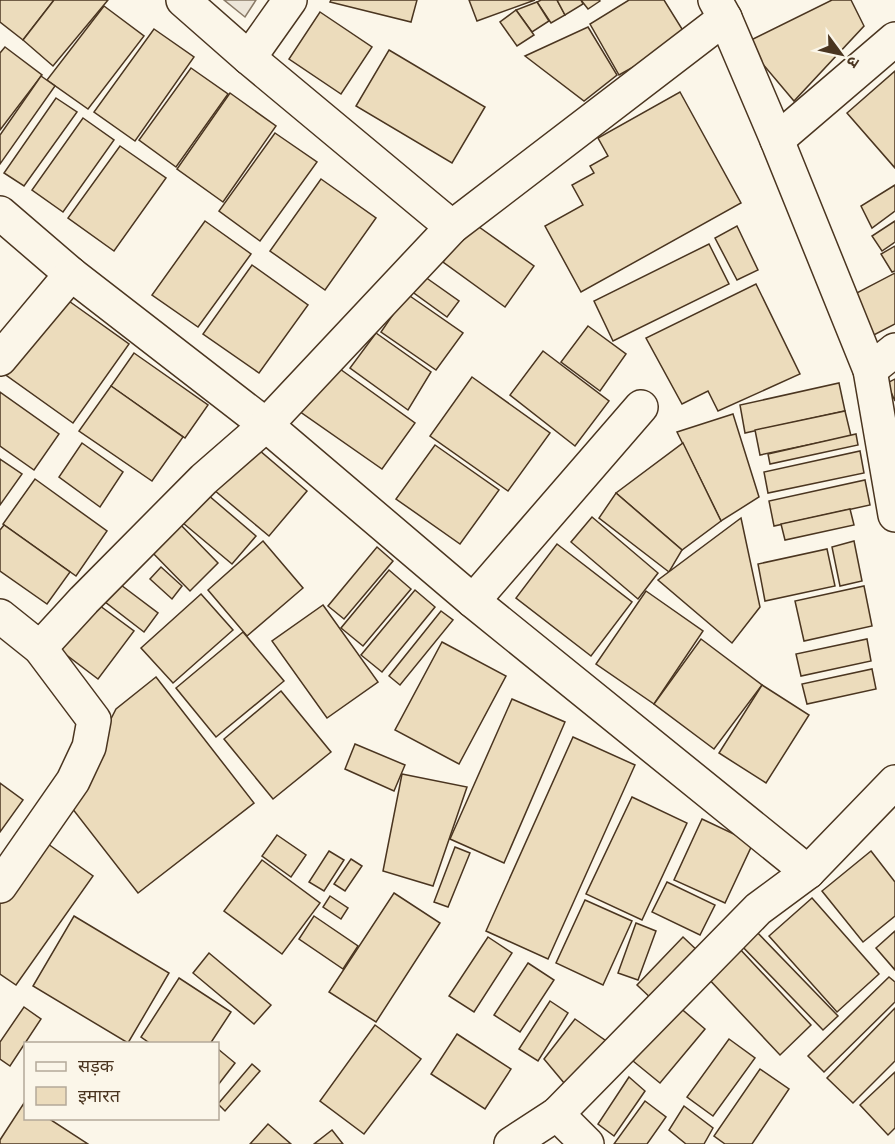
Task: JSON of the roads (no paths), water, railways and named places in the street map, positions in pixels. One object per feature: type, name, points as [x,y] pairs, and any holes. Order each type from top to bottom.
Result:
[{"type":"street","points":[[183,0],[452,227]]},
{"type":"street","points":[[249,58],[290,0]]},
{"type":"street","points":[[40,648],[84,600],[204,479],[266,425],[452,227],[720,9],[777,140],[882,360],[895,515]]},
{"type":"street","points":[[777,140],[895,39]]},
{"type":"street","points":[[0,213],[71,274],[266,425],[473,601],[808,872]]},
{"type":"street","points":[[0,359],[71,274]]},
{"type":"street","points":[[473,601],[640,407]]},
{"type":"street","points":[[0,616],[40,648],[94,720],[89,747],[73,781],[0,886]]},
{"type":"street","points":[[511,1144],[556,1114],[758,909],[808,872],[895,782]]},
{"type":"street","points":[[556,1114],[587,1144]]}]
